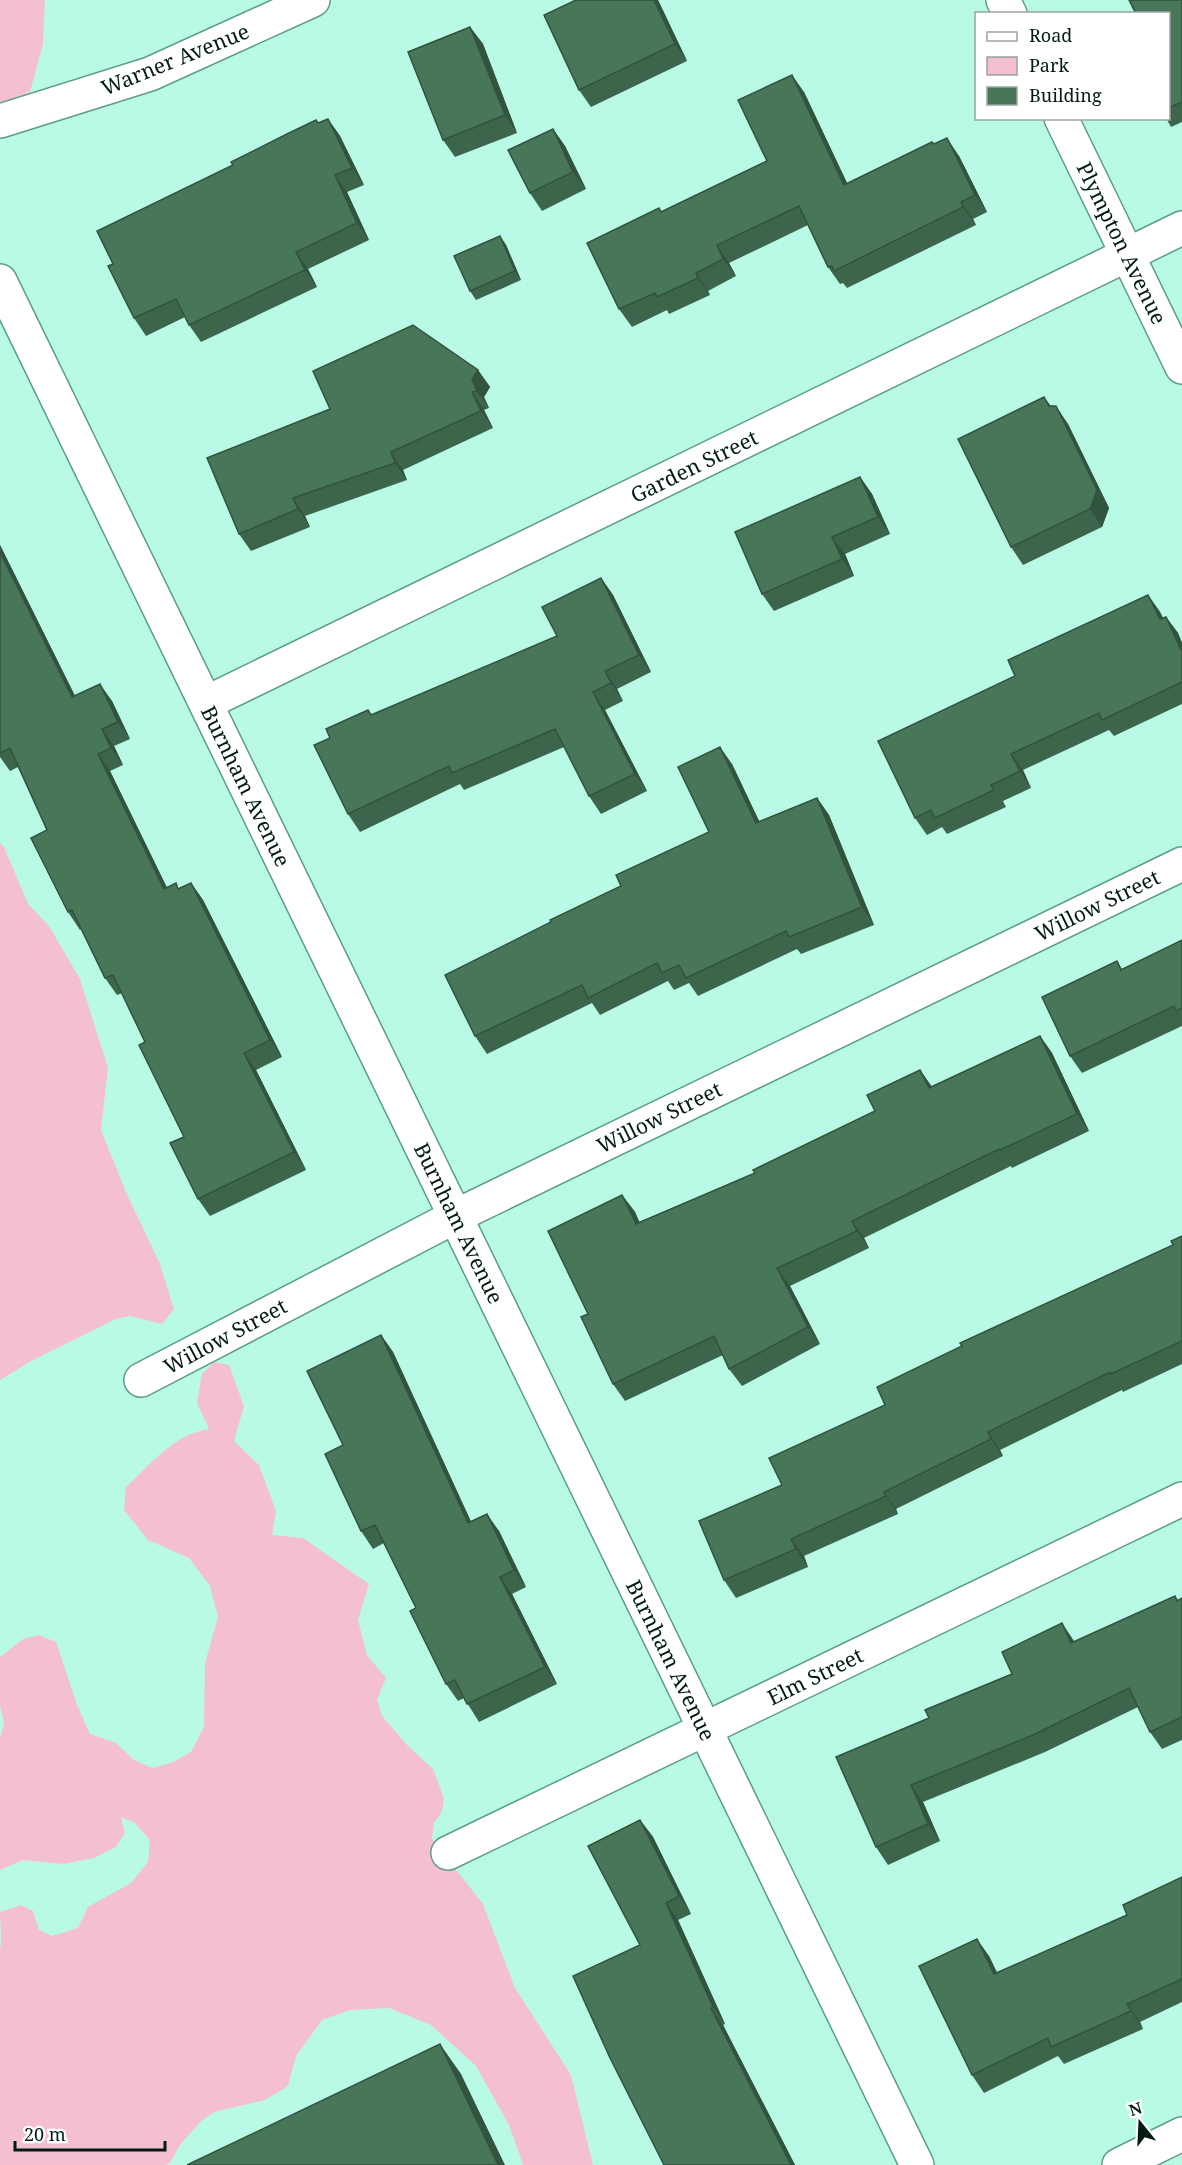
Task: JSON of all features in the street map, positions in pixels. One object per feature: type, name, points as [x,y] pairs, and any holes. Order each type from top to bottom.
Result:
[{"type":"street","name":"Warner Avenue","points":[[0,121],[150,75],[313,0]]},
{"type":"street","name":"Plympton Avenue","points":[[1062,120],[1182,367]]},
{"type":"street","name":"Garden Street","points":[[206,703],[1182,228]]},
{"type":"street","name":"Burnham Avenue","points":[[0,281],[917,2165]]},
{"type":"street","name":"Willow Street","points":[[141,1380],[456,1216],[1182,864]]},
{"type":"street","name":"Elm Street","points":[[448,1852],[1182,1499]]},
{"type":"street","points":[[1119,2165],[1182,2134]]},
{"type":"green space","points":[[0,0],[45,0],[43,44],[30,92],[0,107]]},
{"type":"green space","points":[[0,843],[4,847],[28,904],[49,926],[80,979],[108,1068],[101,1130],[126,1192],[160,1264],[174,1309],[162,1324],[130,1316],[116,1319],[33,1360],[0,1380]]},
{"type":"green space","points":[[214,1362],[229,1365],[244,1406],[234,1441],[259,1465],[276,1511],[272,1535],[303,1538],[369,1584],[358,1620],[367,1655],[386,1678],[377,1700],[382,1716],[408,1746],[433,1769],[444,1798],[442,1812],[434,1823],[432,1839],[483,1904],[515,1988],[571,2075],[593,2165],[523,2165],[509,2125],[476,2066],[431,2025],[389,2008],[350,2010],[322,2020],[296,2056],[288,2086],[265,2100],[214,2112],[201,2121],[180,2145],[170,2163],[165,2165],[0,2165],[0,1912],[21,1905],[33,1911],[39,1930],[52,1936],[78,1928],[88,1907],[131,1883],[148,1862],[150,1840],[135,1823],[121,1817],[125,1833],[116,1847],[94,1858],[63,1864],[23,1860],[0,1870],[0,1738],[4,1723],[0,1706],[0,1657],[23,1639],[38,1635],[56,1642],[77,1705],[90,1734],[116,1743],[134,1760],[153,1768],[173,1762],[191,1752],[204,1727],[205,1663],[218,1617],[210,1586],[189,1558],[148,1540],[124,1510],[126,1487],[154,1460],[174,1443],[196,1432],[209,1429],[197,1403],[202,1374]]},
{"type":"building","points":[[576,0],[654,0],[675,44],[579,90],[544,15]]},
{"type":"building","points":[[1129,0],[1182,0],[1182,102],[1170,107],[1170,12],[1135,12]]},
{"type":"building","points":[[470,27],[505,115],[443,140],[408,52]]},
{"type":"building","points":[[792,75],[844,185],[932,142],[934,144],[947,138],[975,195],[961,202],[963,207],[834,271],[832,266],[828,267],[799,206],[717,245],[723,259],[696,273],[698,278],[657,297],[655,293],[619,309],[587,243],[659,208],[661,212],[767,161],[738,100]]},
{"type":"building","points":[[328,119],[352,168],[335,175],[357,223],[296,252],[305,270],[189,325],[176,299],[134,318],[108,266],[113,264],[97,231],[233,165],[231,162],[289,133],[316,120],[318,123]]},
{"type":"building","points":[[553,129],[573,172],[530,193],[508,150]]},
{"type":"building","points":[[500,236],[515,271],[470,291],[454,256]]},
{"type":"building","points":[[413,325],[478,370],[472,379],[477,391],[472,392],[481,411],[391,452],[395,463],[293,498],[298,509],[239,534],[207,458],[330,409],[313,371]]},
{"type":"building","points":[[1044,397],[1049,406],[1056,406],[1097,490],[1090,509],[1011,547],[958,439]]},
{"type":"building","points":[[860,477],[878,517],[832,537],[842,559],[762,594],[735,532]]},
{"type":"building","points":[[0,552],[72,697],[100,684],[118,722],[102,729],[111,748],[98,754],[164,889],[176,883],[178,889],[191,883],[270,1040],[244,1053],[294,1152],[198,1199],[170,1143],[184,1137],[139,1045],[145,1042],[113,975],[105,978],[72,910],[68,912],[31,838],[47,830],[10,748],[0,753]]},
{"type":"building","points":[[601,578],[639,655],[605,671],[611,683],[593,692],[635,774],[589,796],[555,729],[452,773],[449,766],[348,814],[314,745],[330,738],[326,729],[368,710],[371,715],[557,636],[542,607]]},
{"type":"building","points":[[1148,595],[1160,619],[1166,617],[1182,652],[1182,682],[1102,720],[1099,713],[1011,754],[1020,771],[991,785],[994,790],[935,818],[931,810],[915,818],[878,741],[1015,676],[1008,660]]},
{"type":"building","points":[[720,747],[756,823],[817,798],[862,907],[789,937],[786,931],[686,978],[679,965],[662,973],[657,963],[588,998],[582,985],[475,1036],[445,975],[621,886],[616,875],[709,832],[678,767]]},
{"type":"building","points":[[1182,940],[1182,1008],[1176,1011],[1174,1006],[1070,1056],[1042,997],[1117,961],[1121,970]]},
{"type":"building","points":[[1040,1036],[1077,1114],[999,1149],[852,1221],[857,1231],[777,1268],[808,1327],[729,1369],[714,1336],[613,1384],[581,1317],[588,1314],[548,1231],[622,1195],[636,1224],[755,1173],[753,1170],[875,1111],[867,1095],[920,1070],[929,1088]]},
{"type":"building","points":[[1182,1236],[1182,1341],[1111,1374],[1110,1372],[988,1432],[991,1439],[884,1492],[886,1496],[791,1539],[796,1549],[724,1580],[699,1521],[782,1485],[769,1458],[885,1405],[877,1387],[962,1346],[960,1343],[1173,1245],[1171,1241]]},
{"type":"building","points":[[381,1335],[468,1523],[487,1514],[514,1570],[500,1577],[545,1667],[467,1704],[455,1680],[446,1684],[410,1611],[416,1608],[375,1525],[361,1531],[325,1454],[343,1445],[307,1371]]},
{"type":"building","points":[[1175,1596],[1177,1601],[1182,1598],[1182,1717],[1150,1732],[1129,1688],[1033,1735],[911,1785],[928,1824],[876,1847],[836,1757],[929,1718],[925,1710],[1012,1674],[1002,1652],[1062,1623],[1071,1643]]},
{"type":"building","points":[[640,1820],[679,1896],[666,1903],[713,2007],[711,2008],[791,2165],[664,2165],[610,2058],[573,1976],[640,1945],[588,1846]]},
{"type":"building","points":[[1182,1877],[1182,1979],[1127,2004],[1131,2011],[1051,2047],[1048,2038],[972,2075],[919,1966],[977,1939],[994,1974],[1127,1915],[1123,1905]]},
{"type":"building","points":[[440,2044],[498,2165],[187,2165]]}]
